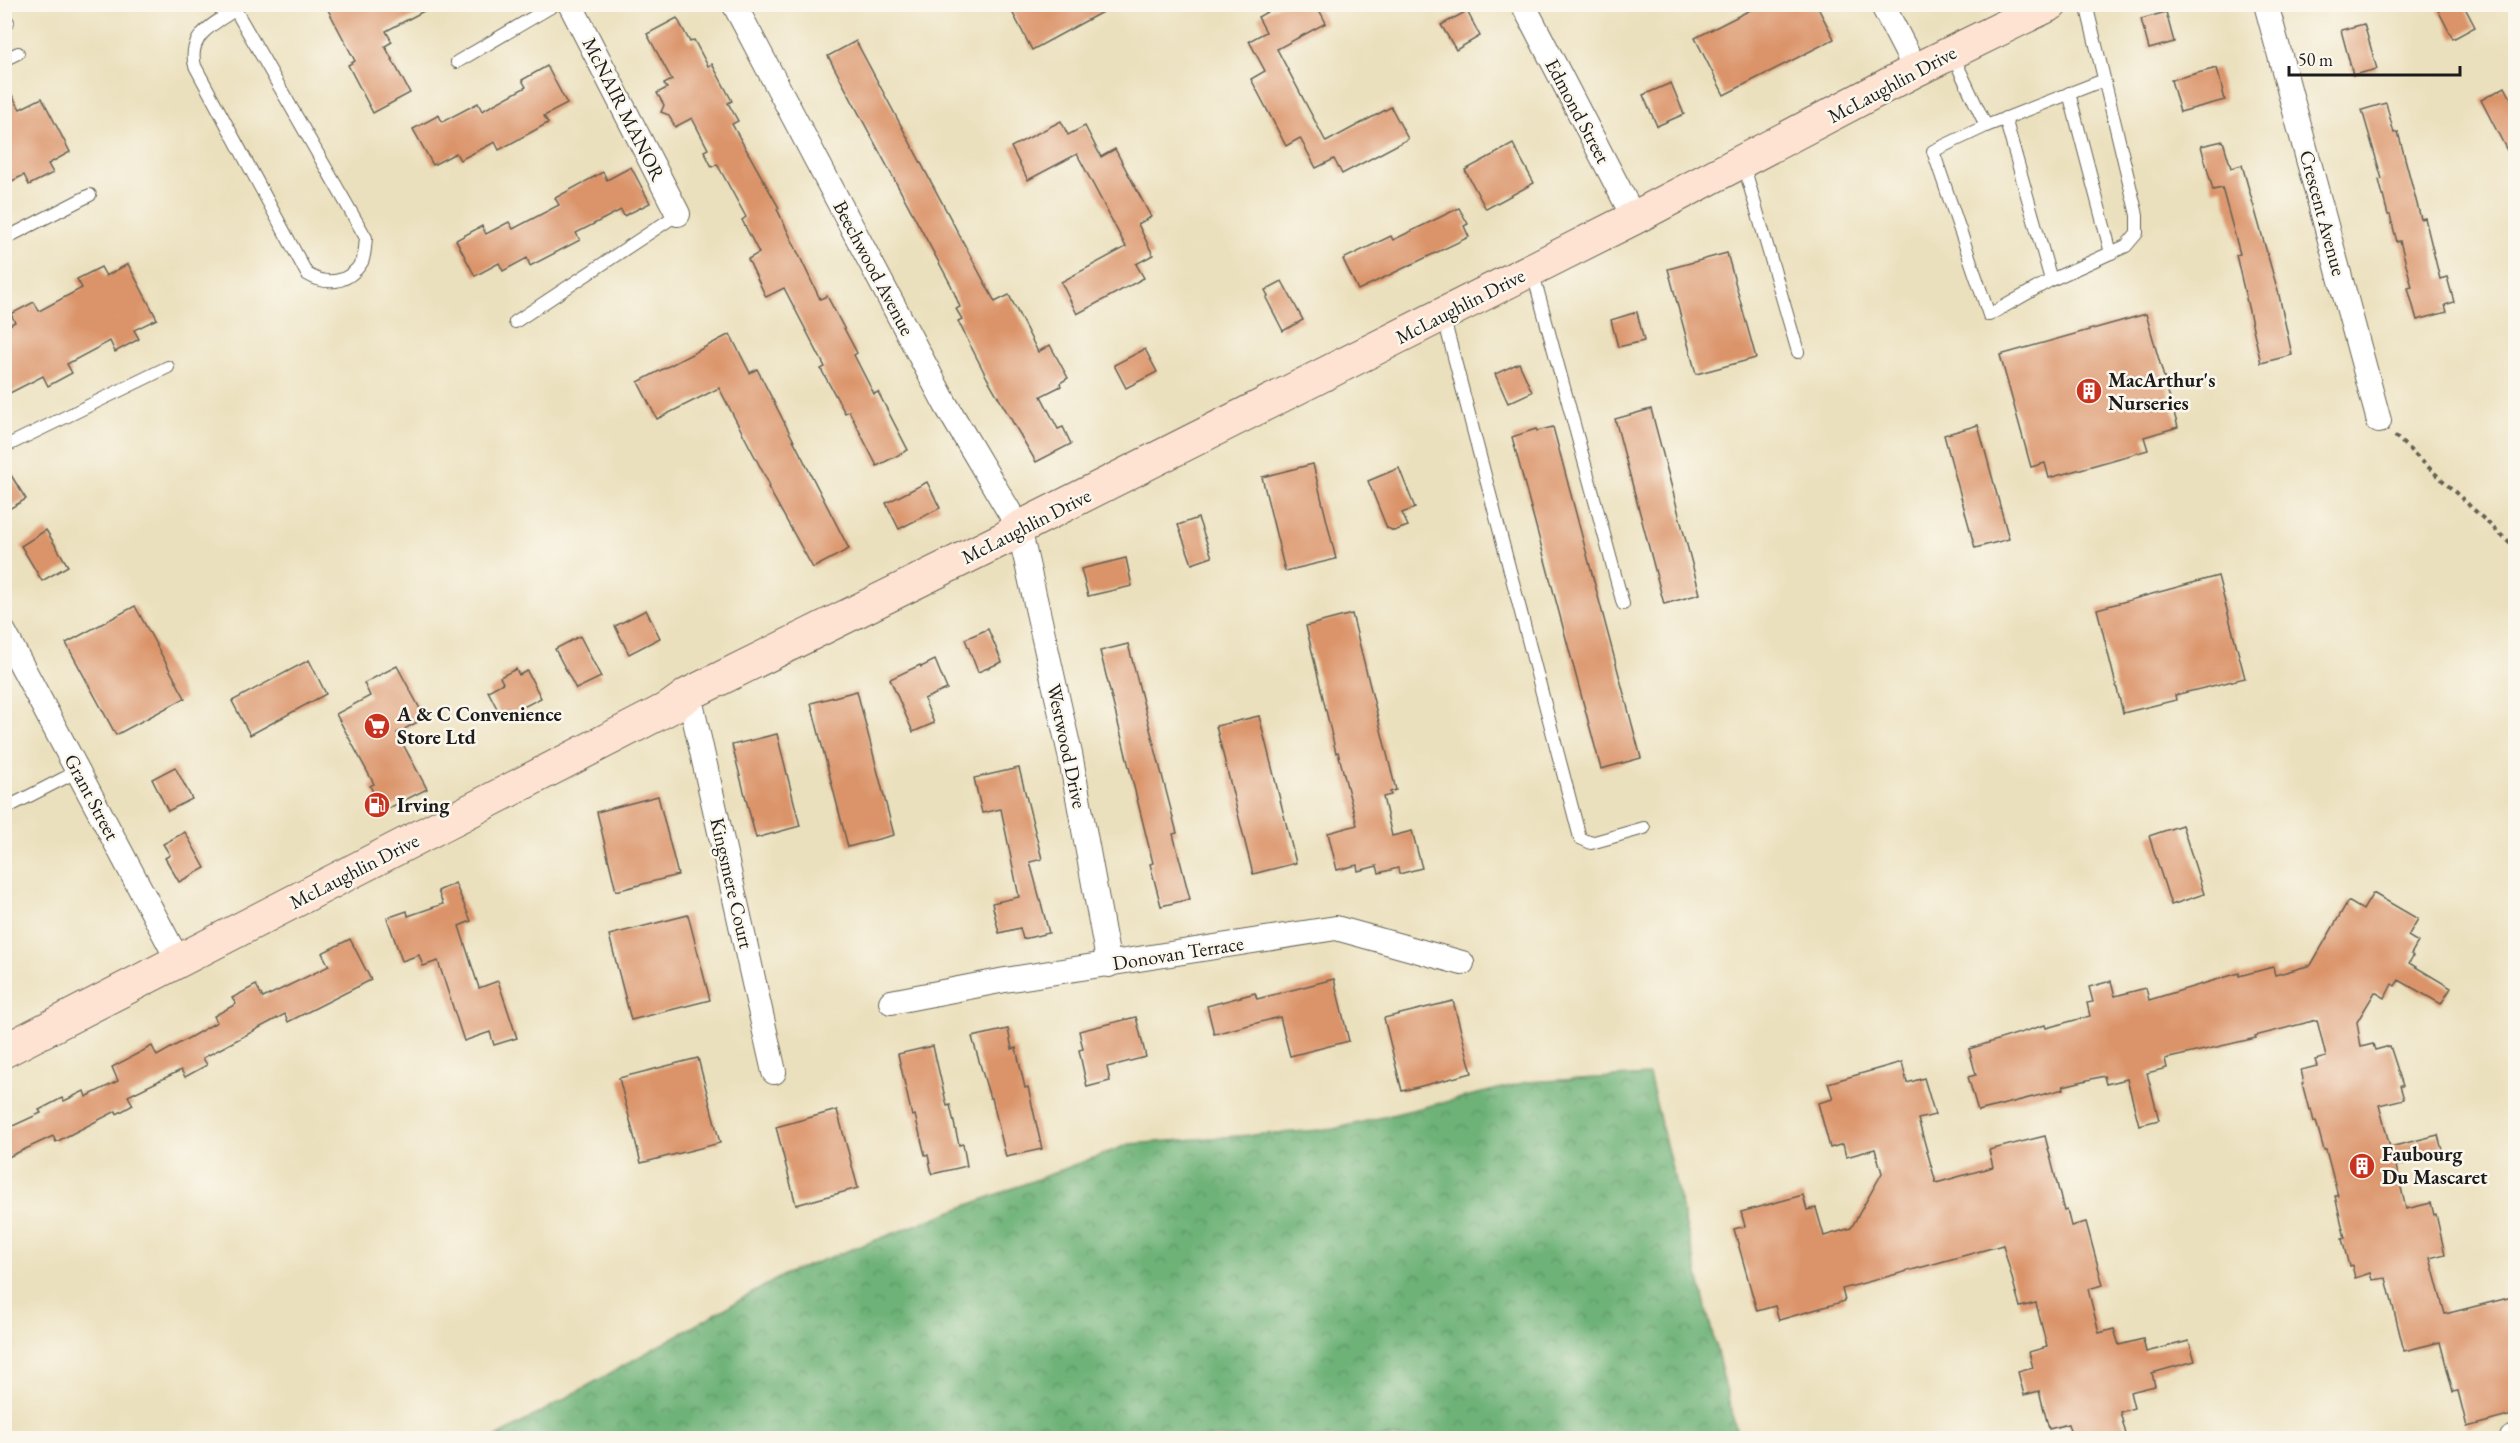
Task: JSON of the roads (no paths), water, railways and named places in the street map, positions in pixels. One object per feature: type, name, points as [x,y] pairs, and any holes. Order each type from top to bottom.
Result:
[{"type":"main road","name":"McLaughlin Drive","points":[[4,1051],[671,707],[689,694],[1005,538],[1019,528],[1634,218],[1916,70],[2051,4]]},
{"type":"street","name":"McNAIR MANOR","points":[[570,4],[678,214]]},
{"type":"street","name":"Beechwood Avenue","points":[[734,4],[946,405],[1019,528]]},
{"type":"street","name":"Edmond Street","points":[[1523,4],[1634,218]]},
{"type":"street","points":[[1882,4],[1916,70]]},
{"type":"street","name":"Crescent Avenue","points":[[2266,4],[2379,421]]},
{"type":"street","name":"Westwood Drive","points":[[1019,528],[1070,753],[1109,964]]},
{"type":"street","name":"Grant Street","points":[[6,637],[179,962]]},
{"type":"street","name":"Kingsmere Court","points":[[689,694],[774,1072]]},
{"type":"street","name":"Donovan Terrace","points":[[891,1002],[1005,980],[1336,928],[1462,963]]},
{"type":"lane","points":[[457,62],[556,4]]},
{"type":"lane","points":[[2086,4],[2137,215],[2137,233],[2126,246],[2051,280],[1989,315],[1933,151],[2005,118],[2104,80]]},
{"type":"lane","points":[[233,7],[366,238],[363,261],[352,273],[337,282],[321,282],[307,274],[195,66],[192,55],[197,39],[204,29],[233,7]]},
{"type":"lane","points":[[4,60],[18,53]]},
{"type":"lane","points":[[1952,53],[1986,126]]},
{"type":"lane","points":[[2069,93],[2110,253]]},
{"type":"lane","points":[[2005,118],[2051,280]]},
{"type":"lane","points":[[1743,162],[1798,352]]},
{"type":"lane","points":[[4,239],[90,195]]},
{"type":"lane","points":[[515,322],[678,214]]},
{"type":"lane","points":[[1532,269],[1623,604]]},
{"type":"lane","points":[[1443,315],[1580,838],[1591,843],[1644,828]]},
{"type":"lane","points":[[4,447],[168,367]]},
{"type":"lane","points":[[4,809],[78,771]]},
{"type":"place","name":"MacArthur's Nurseries","points":[[2089,391]]},
{"type":"place","name":"A & C Convenience Store Ltd","points":[[377,726]]},
{"type":"place","name":"Irving","points":[[377,805]]},
{"type":"place","name":"Faubourg Du Mascaret","points":[[2362,1166]]}]
